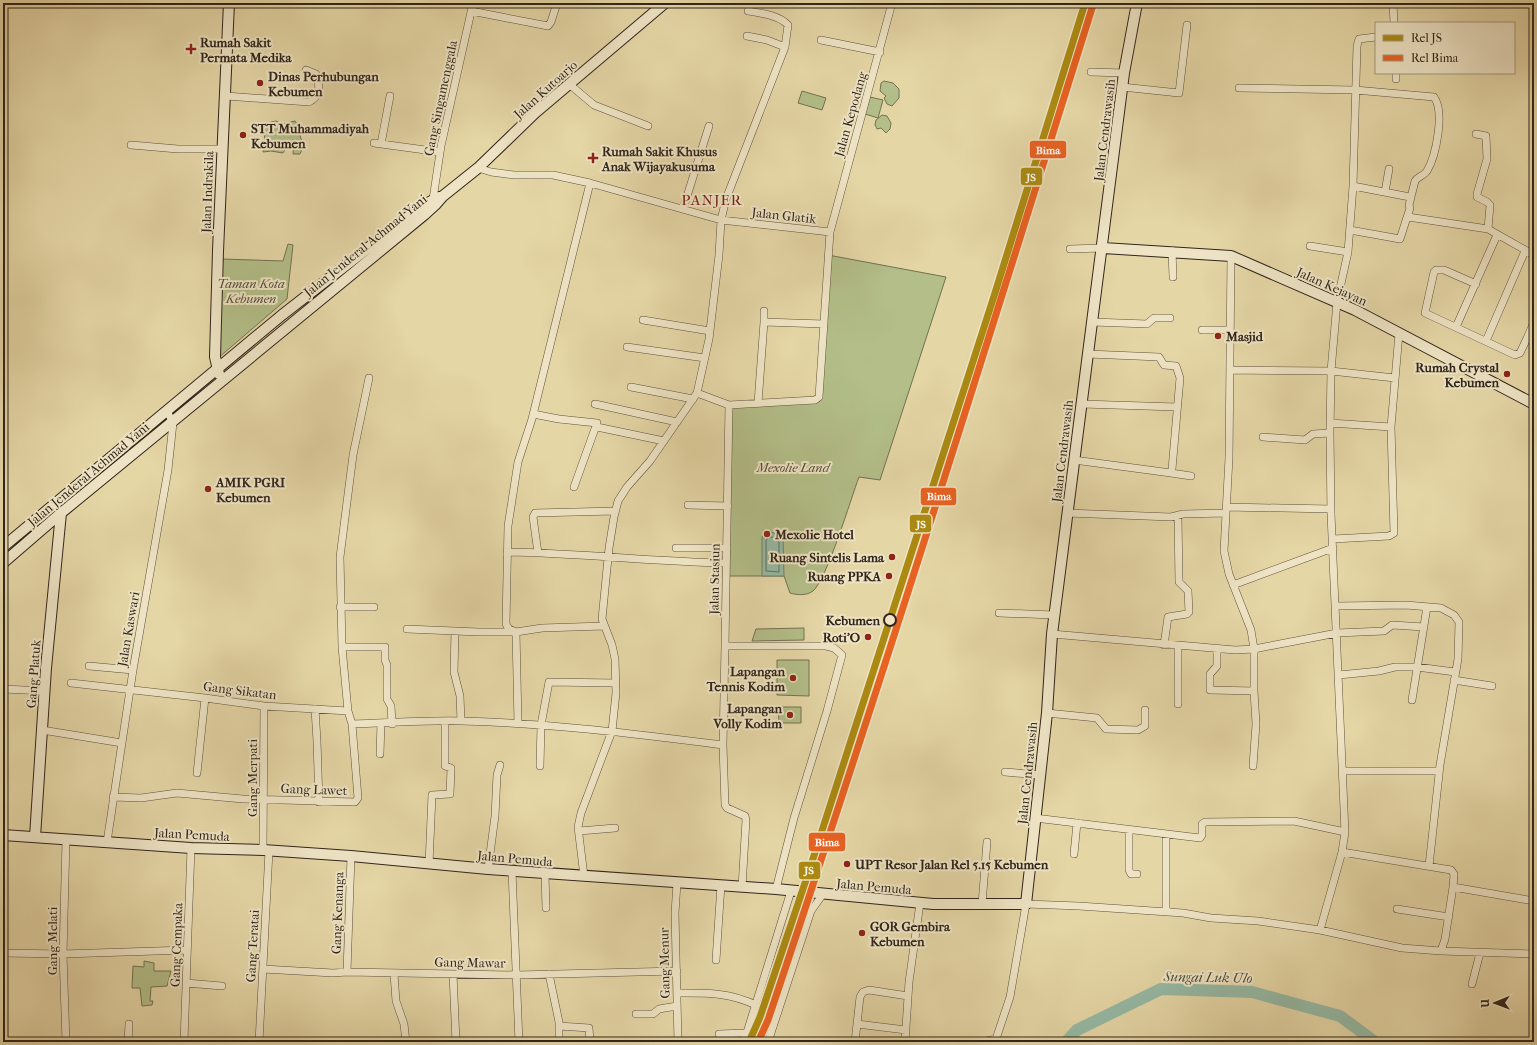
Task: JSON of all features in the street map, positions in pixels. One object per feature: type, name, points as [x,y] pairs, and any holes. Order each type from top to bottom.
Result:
[{"type":"main road","name":"Jalan Indrakila","points":[[222,380],[212,373],[215,357],[222,149],[226,96],[229,3]]},
{"type":"main road","name":"Jalan Kutoarjo","points":[[437,200],[478,168],[535,113],[665,3]]},
{"type":"main road","name":"Jalan Cendrawasih","points":[[1026,904],[1047,713],[1054,615],[1103,248],[1122,87],[1134,14],[1138,3]]},
{"type":"main road","name":"Jalan Jenderal Achmad Yani","points":[[3,548],[258,335],[437,200]]},
{"type":"main road","name":"Jalan Jenderal Achmad Yani","points":[[3,563],[437,200]]},
{"type":"main road","name":"Jalan Kejayan","points":[[1103,248],[1172,251],[1231,256],[1337,302],[1534,404]]},
{"type":"main road","points":[[258,335],[264,345]]},
{"type":"main road","name":"Gang Platuk","points":[[35,837],[45,691],[61,513]]},
{"type":"main road","name":"Jalan Pemuda","points":[[3,834],[66,840],[191,848],[351,856],[488,870],[776,889],[920,903],[1026,904]]},
{"type":"street","name":"Gang Singamenggala","points":[[437,200],[440,152],[473,3]]},
{"type":"street","points":[[471,11],[548,26],[551,22],[557,3]]},
{"type":"street","name":"Jalan Kepodang","points":[[830,232],[880,52],[892,3]]},
{"type":"street","points":[[1393,3],[1394,22]]},
{"type":"street","points":[[584,876],[579,832],[581,813],[612,731],[616,683],[615,659],[612,645],[602,619],[608,558],[615,510],[618,501],[627,487],[650,461],[695,396],[710,331],[719,255],[721,220],[726,199],[785,47],[788,25],[784,21],[748,11]]},
{"type":"street","points":[[1122,87],[1179,93],[1187,25]]},
{"type":"street","points":[[748,36],[762,38],[785,47]]},
{"type":"street","points":[[1320,930],[1342,852],[1345,832],[1331,509],[1331,371],[1337,302],[1348,252],[1350,230],[1353,186],[1357,46],[1360,39],[1375,37]]},
{"type":"street","points":[[820,40],[880,52]]},
{"type":"street","points":[[226,96],[309,102],[316,98],[319,91],[319,83],[316,74],[306,70]]},
{"type":"street","points":[[1091,72],[1124,73]]},
{"type":"street","points":[[569,84],[594,105],[648,126]]},
{"type":"street","points":[[1239,88],[1355,90],[1431,96],[1436,100],[1438,116],[1438,144],[1427,172],[1415,181],[1410,197],[1408,217],[1399,239],[1350,230]]},
{"type":"street","points":[[390,96],[377,144],[440,152]]},
{"type":"street","points":[[683,210],[709,126]]},
{"type":"street","points":[[1476,134],[1486,136],[1487,160],[1477,197],[1487,202],[1490,206],[1488,229]]},
{"type":"street","points":[[131,145],[178,149],[222,149]]},
{"type":"street","name":"Jalan Glatik","points":[[478,168],[514,176],[553,175],[590,183],[721,220],[830,232]]},
{"type":"street","points":[[1385,192],[1389,169]]},
{"type":"street","points":[[516,632],[509,629],[506,624],[508,526],[518,462],[533,414],[590,183]]},
{"type":"street","points":[[1353,186],[1410,197]]},
{"type":"street","points":[[1408,217],[1488,229],[1534,255]]},
{"type":"street","points":[[631,387],[695,396],[729,405],[817,398],[824,324],[830,232]]},
{"type":"street","points":[[1456,327],[1497,235]]},
{"type":"street","points":[[1310,246],[1348,252]]},
{"type":"street","points":[[1070,249],[1103,248]]},
{"type":"street","points":[[1172,251],[1173,277]]},
{"type":"street","points":[[1486,341],[1525,251]]},
{"type":"street","points":[[1231,256],[1229,458],[1224,551],[1233,585],[1251,630],[1254,649],[1256,724],[1253,766]]},
{"type":"street","points":[[1476,284],[1444,270],[1436,270],[1434,272],[1425,311],[1427,315],[1515,355],[1520,353],[1531,338],[1534,322]]},
{"type":"street","points":[[758,403],[764,311]]},
{"type":"street","points":[[1092,322],[1148,324],[1154,318],[1170,318]]},
{"type":"street","points":[[643,320],[710,331]]},
{"type":"street","points":[[764,322],[824,324]]},
{"type":"street","points":[[1202,330],[1230,330]]},
{"type":"street","points":[[1333,539],[1389,536],[1394,533],[1391,427],[1399,333]]},
{"type":"street","points":[[627,347],[705,358]]},
{"type":"street","points":[[1088,354],[1158,357],[1164,365],[1176,366],[1180,378],[1171,472]]},
{"type":"street","points":[[1230,370],[1331,371],[1395,378]]},
{"type":"street","points":[[370,378],[353,455],[340,557],[342,647],[348,711],[352,724],[392,724],[445,721],[518,723],[612,731],[723,745]]},
{"type":"street","points":[[595,404],[677,422]]},
{"type":"street","points":[[1082,404],[1177,407]]},
{"type":"street","name":"Jalan Stasiun","points":[[729,405],[723,745],[725,805],[727,808],[745,816],[746,820],[742,887]]},
{"type":"street","points":[[167,411],[172,421]]},
{"type":"street","points":[[533,414],[559,419],[596,423],[596,427],[574,487]]},
{"type":"street","name":"Jalan Kaswari","points":[[107,842],[133,670],[167,476],[172,421]]},
{"type":"street","points":[[1330,423],[1391,427]]},
{"type":"street","points":[[596,427],[664,441]]},
{"type":"street","points":[[1263,437],[1305,440],[1313,434],[1330,433]]},
{"type":"street","points":[[1074,460],[1171,472],[1191,476]]},
{"type":"street","points":[[688,505],[728,506]]},
{"type":"street","points":[[1068,513],[1178,516],[1183,514],[1226,510],[1331,509]]},
{"type":"street","points":[[538,553],[533,517],[535,513],[615,510]]},
{"type":"street","points":[[1164,645],[1168,617],[1187,614],[1189,612],[1188,591],[1179,582],[1178,516]]},
{"type":"street","points":[[676,548],[727,548]]},
{"type":"street","points":[[1233,585],[1333,548]]},
{"type":"street","points":[[507,552],[666,562],[726,563]]},
{"type":"street","points":[[1336,606],[1440,608],[1454,615],[1459,622],[1459,644],[1439,771],[1429,866]]},
{"type":"street","points":[[340,608],[374,607]]},
{"type":"street","points":[[1412,700],[1427,607]]},
{"type":"street","points":[[999,613],[1054,615]]},
{"type":"street","points":[[1052,634],[1217,649],[1254,649],[1337,633],[1384,631],[1392,625],[1424,628]]},
{"type":"street","points":[[407,629],[516,632],[542,628],[604,626]]},
{"type":"street","points":[[455,631],[454,672],[460,696],[461,721]]},
{"type":"street","points":[[516,632],[518,723]]},
{"type":"street","points":[[725,646],[826,646],[834,648],[842,655],[827,711],[794,818],[776,889]]},
{"type":"street","points":[[1178,646],[1178,704]]},
{"type":"street","points":[[342,647],[385,647],[388,699],[391,706],[392,724]]},
{"type":"street","points":[[1217,649],[1217,666],[1210,674],[1210,690],[1254,691]]},
{"type":"street","points":[[89,666],[133,670]]},
{"type":"street","points":[[1339,675],[1379,671],[1395,667],[1417,667],[1455,672]]},
{"type":"street","points":[[1454,680],[1492,686]]},
{"type":"street","points":[[540,766],[541,725],[549,682],[616,683]]},
{"type":"street","name":"Gang Sikatan","points":[[71,683],[264,706],[348,711]]},
{"type":"street","points":[[3,688],[45,691]]},
{"type":"street","points":[[197,773],[205,698]]},
{"type":"street","name":"Gang Merpati","points":[[264,706],[264,799],[266,851]]},
{"type":"street","points":[[314,709],[317,741],[319,802]]},
{"type":"street","points":[[1047,713],[1097,718],[1106,729],[1138,730],[1145,726],[1145,710]]},
{"type":"street","points":[[429,864],[432,795],[450,794],[451,768],[445,766],[445,721]]},
{"type":"street","points":[[380,754],[381,723]]},
{"type":"street","name":"Gang Lawet","points":[[113,797],[141,798],[177,793],[319,802],[357,801],[352,724]]},
{"type":"street","points":[[42,730],[122,743]]},
{"type":"street","points":[[488,870],[497,775],[500,765]]},
{"type":"street","points":[[1343,771],[1439,771]]},
{"type":"street","points":[[1006,772],[1040,775]]},
{"type":"street","points":[[1035,818],[1200,838],[1202,835],[1202,824],[1205,822],[1269,820],[1294,821],[1345,832]]},
{"type":"street","points":[[1074,854],[1078,823]]},
{"type":"street","points":[[579,832],[615,828]]},
{"type":"street","points":[[1129,830],[1129,870],[1131,874],[1137,874]]},
{"type":"street","points":[[1166,834],[1166,912]]},
{"type":"street","name":"Gang Melati","points":[[66,840],[63,954],[66,1042]]},
{"type":"street","points":[[982,904],[987,842]]},
{"type":"street","name":"Gang Cempaka","points":[[184,1042],[191,848]]},
{"type":"street","name":"Gang Teratai","points":[[258,1042],[263,969],[266,851]]},
{"type":"street","points":[[1342,852],[1454,871],[1445,939],[1441,951]]},
{"type":"street","name":"Gang Kenanga","points":[[346,972],[351,856]]},
{"type":"street","points":[[512,871],[519,1042]]},
{"type":"street","points":[[545,874],[546,908]]},
{"type":"street","name":"Gang Menur","points":[[677,883],[675,913],[678,1042]]},
{"type":"street","points":[[716,960],[721,885]]},
{"type":"street","points":[[1453,887],[1534,901]]},
{"type":"street","points":[[744,1042],[791,891]]},
{"type":"street","points":[[768,1042],[811,912],[823,894]]},
{"type":"street","points":[[905,1042],[908,996],[920,903]]},
{"type":"street","points":[[982,1042],[996,1040],[1010,997],[1026,904],[1166,912],[1211,918],[1258,921],[1320,930],[1402,948],[1441,951],[1534,954]]},
{"type":"street","points":[[1397,909],[1448,917]]},
{"type":"street","points":[[3,953],[63,954],[188,950]]},
{"type":"street","points":[[1472,984],[1480,952]]},
{"type":"street","name":"Gang Mawar","points":[[263,969],[333,973],[516,975],[677,971]]},
{"type":"street","points":[[394,974],[396,1001],[404,1024],[406,1042]]},
{"type":"street","points":[[453,974],[456,1042]]},
{"type":"street","points":[[549,974],[559,1026],[559,1042]]},
{"type":"street","points":[[186,983],[222,986]]},
{"type":"street","points":[[855,1042],[860,997],[865,990],[908,996]]},
{"type":"street","points":[[677,992],[723,994],[740,998],[756,1005]]},
{"type":"street","points":[[636,1014],[652,1014],[659,1009],[677,1006]]},
{"type":"street","points":[[128,1042],[129,1024]]},
{"type":"street","points":[[857,1024],[906,1030]]},
{"type":"street","points":[[559,1026],[589,1028],[590,1042]]},
{"type":"street","points":[[719,1034],[746,1033]]},
{"type":"green space","points":[[884,81],[893,83],[899,89],[899,98],[892,106],[887,104],[884,98],[886,96],[880,91],[881,83]]},
{"type":"green space","points":[[802,91],[826,98],[822,110],[798,103]]},
{"type":"green space","points":[[870,97],[883,100],[878,118],[865,114]]},
{"type":"green space","points":[[882,115],[887,116],[891,123],[890,129],[886,133],[881,128],[877,129],[875,125],[876,120]]},
{"type":"green space","points":[[276,121],[282,124],[295,121],[304,144],[300,154],[293,154],[294,144],[290,141],[283,153],[271,151],[263,152],[265,141],[263,124]]},
{"type":"green space","name":"Taman Kota Kebumen","points":[[288,244],[293,245],[287,299],[217,359],[222,259],[283,261]]},
{"type":"green space","name":"Mexolie Land","points":[[828,255],[946,277],[880,480],[859,477],[832,555],[819,584],[810,593],[799,595],[790,593],[784,576],[726,576],[729,405],[820,401]]},
{"type":"green space","points":[[804,628],[804,640],[752,641],[756,629]]},
{"type":"green space","name":"Lapangan Tennis Kodim","points":[[777,660],[809,660],[809,696],[777,695]]},
{"type":"green space","name":"Lapangan Volly Kodim","points":[[778,707],[801,707],[801,723],[779,723]]},
{"type":"green space","points":[[144,961],[154,963],[154,971],[171,971],[167,986],[151,987],[150,1001],[153,1001],[152,1005],[142,1006],[140,988],[132,988],[133,966],[144,967]]},
{"type":"water","points":[[768,532],[774,533],[777,536],[783,536],[784,576],[762,576],[762,537]]},
{"type":"waterway","name":"Sungai Luk Ulo","points":[[1066,1042],[1077,1030],[1161,989],[1252,992],[1340,1016],[1375,1042]]},
{"type":"railway","points":[[823,859],[967,407]]},
{"type":"rail line","name":"JS","points":[[749,1042],[760,1017],[810,868],[995,293],[1085,3]]},
{"type":"rail line","name":"Bima","points":[[758,1042],[768,1020],[893,640],[1093,5]]},
{"type":"place","name":"Rumah Sakit Permata Medika","points":[[191,49]]},
{"type":"place","name":"Dinas Perhubungan Kebumen","points":[[260,83]]},
{"type":"place","name":"STT Muhammadiyah Kebumen","points":[[243,135]]},
{"type":"place","name":"Rumah Sakit Khusus Anak Wijayakusuma","points":[[593,158]]},
{"type":"place","name":"Masjid","points":[[1218,336]]},
{"type":"place","name":"Rumah Crystal Kebumen","points":[[1507,374]]},
{"type":"place","name":"AMIK PGRI Kebumen","points":[[208,489]]},
{"type":"place","name":"Mexolie Hotel","points":[[767,534]]},
{"type":"place","name":"Ruang Sintelis Lama","points":[[892,557]]},
{"type":"place","name":"Ruang PPKA","points":[[889,576]]},
{"type":"place","name":"Kebumen","points":[[890,620]]},
{"type":"place","name":"Roti'O","points":[[868,637]]},
{"type":"place","name":"Lapangan Tennis Kodim","points":[[793,678]]},
{"type":"place","name":"Lapangan Volly Kodim","points":[[790,715]]},
{"type":"place","name":"UPT Resor Jalan Rel 5.15 Kebumen","points":[[847,864]]},
{"type":"place","name":"GOR Gembira Kebumen","points":[[862,933]]},
{"type":"district","name":"PANJER","points":[[712,200]]}]
